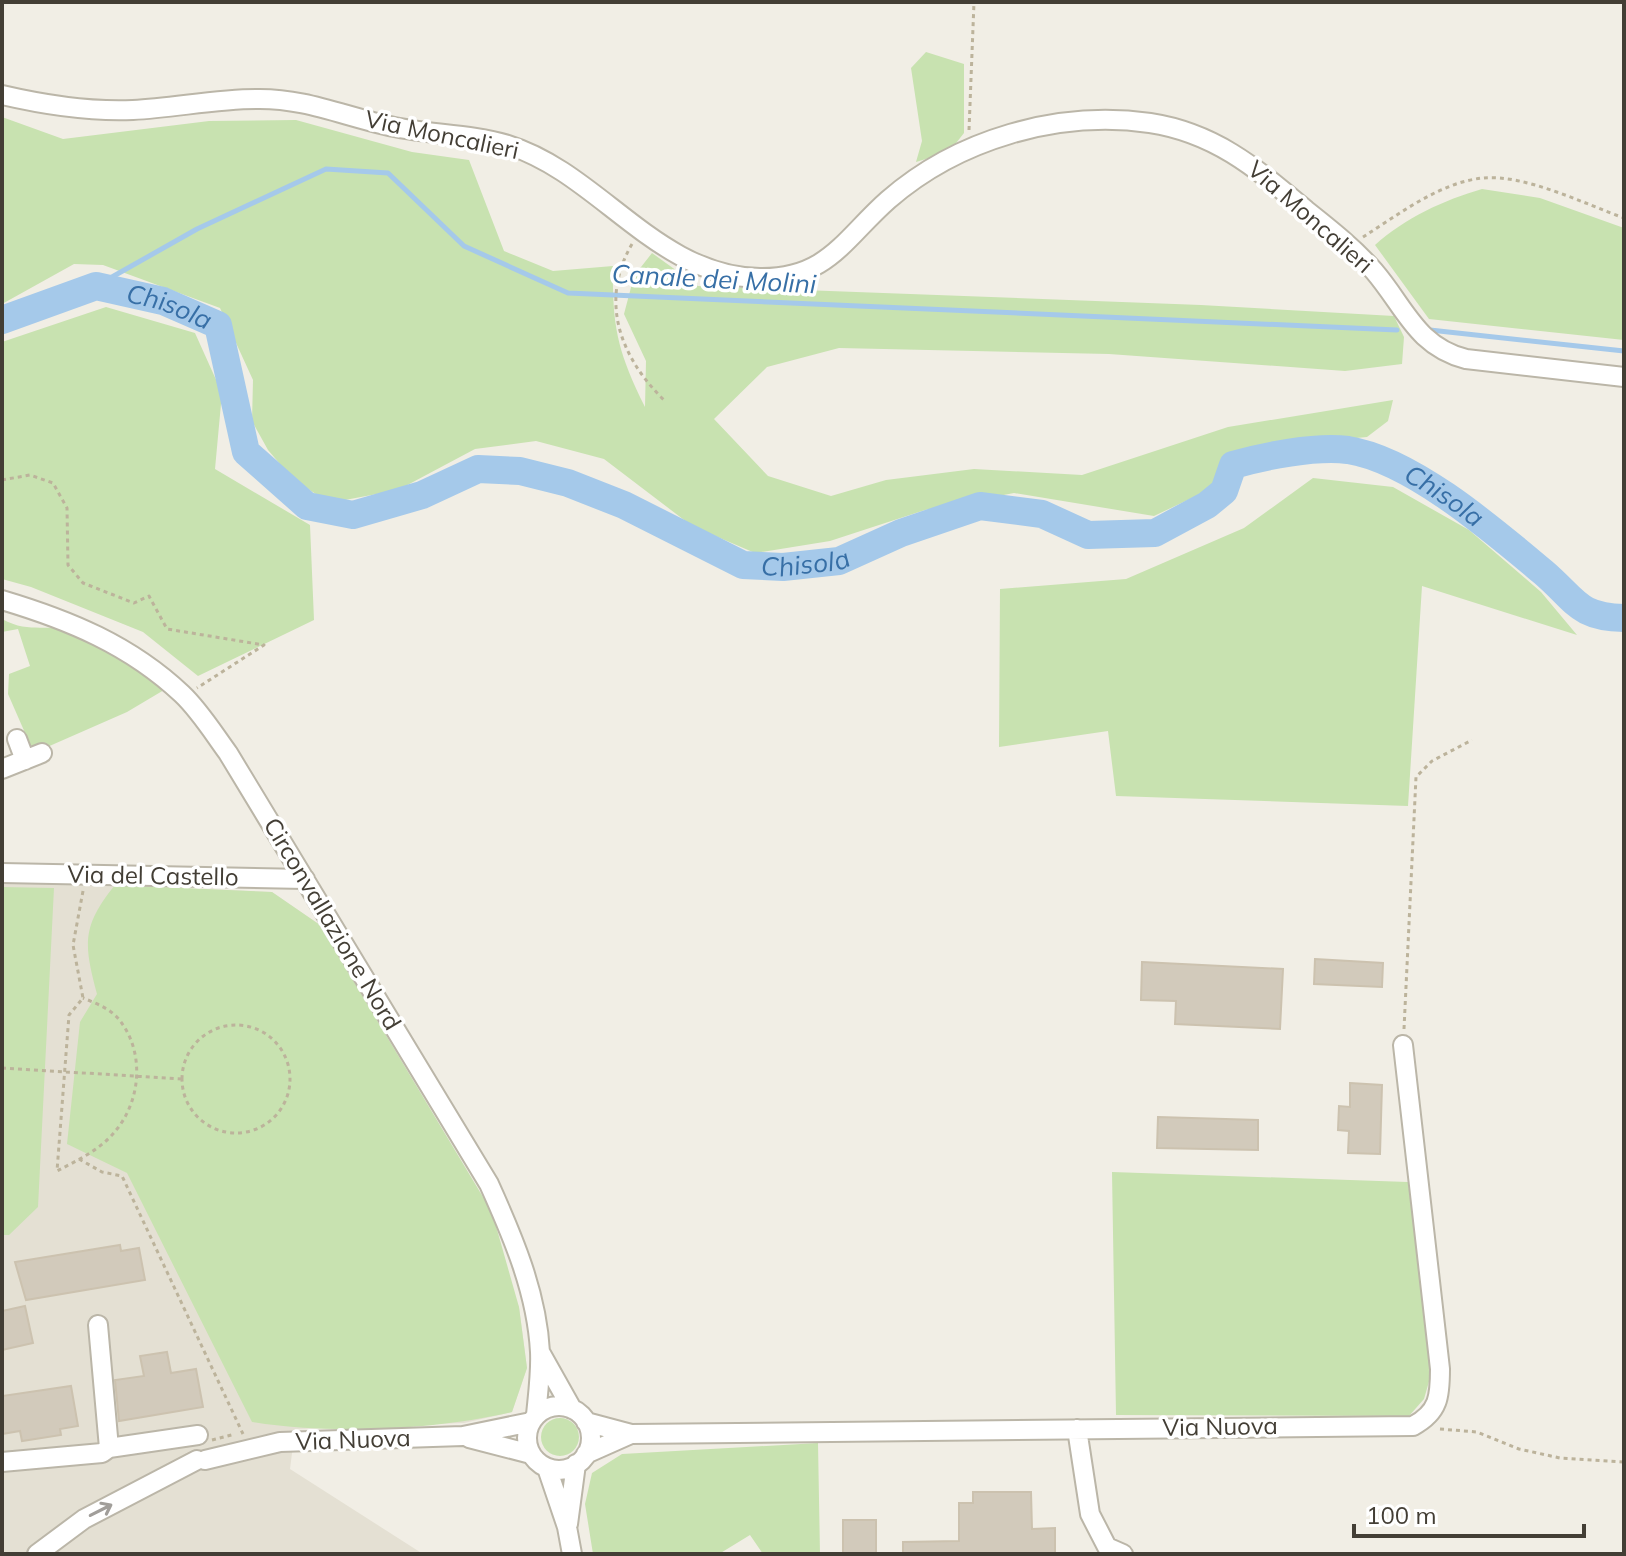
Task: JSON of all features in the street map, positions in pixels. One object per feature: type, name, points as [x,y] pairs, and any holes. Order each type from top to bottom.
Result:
[{"type":"street","name":"Via Moncalieri","points":[[2,95],[54,107],[130,110],[255,99],[297,101],[341,110],[382,125],[505,144],[544,160],[640,231],[696,264],[729,275],[760,278],[797,275],[830,260],[887,201],[969,149],[1017,131],[1057,123],[1150,123],[1196,134],[1243,157],[1349,245],[1374,271],[1423,337],[1443,353],[1466,359],[1624,377]]},
{"type":"street","name":"Circonvallazione Nord","points":[[2,600],[69,620],[132,653],[184,696],[228,753],[489,1184],[513,1238],[531,1298],[540,1352],[534,1418]]},
{"type":"street","points":[[2,769],[34,756],[17,739]]},
{"type":"street","name":"Via del Castello","points":[[2,873],[305,879]]},
{"type":"street","points":[[1403,1045],[1440,1369],[1440,1399],[1428,1418]]},
{"type":"street","points":[[98,1325],[109,1448]]},
{"type":"street","name":"Circonvallazione Nord","points":[[540,1352],[572,1409]]},
{"type":"street","points":[[567,1527],[581,1459],[590,1439],[586,1422],[572,1409],[553,1406],[534,1418],[527,1433],[531,1454],[547,1468],[567,1527],[572,1554]]},
{"type":"street","name":"Via Nuova","points":[[37,1554],[84,1519],[201,1450],[243,1441],[463,1436],[534,1418]]},
{"type":"street","name":"Via Nuova","points":[[586,1422],[631,1434],[1413,1426],[1428,1418]]},
{"type":"street","points":[[1077,1429],[1090,1514],[1107,1547],[1123,1554]]},
{"type":"street","name":"Via Nuova","points":[[581,1459],[631,1434]]},
{"type":"street","name":"Via Nuova","points":[[463,1436],[531,1454]]},
{"type":"street","points":[[2,1462],[102,1453],[109,1448],[165,1442],[201,1450]]},
{"type":"street","points":[[547,1468],[567,1469],[581,1459]]},
{"type":"path","points":[[969,149],[974,2]]},
{"type":"path","points":[[1349,245],[1414,205],[1456,185],[1483,178],[1509,179],[1624,218]]},
{"type":"path","points":[[640,231],[621,263],[616,306],[624,349],[648,385],[664,400]]},
{"type":"path","points":[[2,480],[30,475],[53,483],[67,508],[68,565],[83,583],[134,603],[149,596],[167,629],[264,645],[184,696]]},
{"type":"path","points":[[1403,1045],[1416,777],[1432,761],[1472,740]]},
{"type":"path","points":[[82,875],[83,903],[73,945],[83,998]]},
{"type":"path","points":[[83,998],[107,1008],[123,1023],[132,1044],[138,1078],[132,1104],[117,1130],[79,1159],[57,1171],[69,1015],[83,998]]},
{"type":"path","points":[[228,1024],[243,1024],[258,1028],[282,1048],[289,1065],[291,1083],[286,1101],[276,1117],[261,1128],[243,1133],[225,1132],[201,1119],[185,1097],[182,1079],[184,1063],[200,1038],[228,1024]]},
{"type":"path","points":[[2,1068],[182,1079]]},
{"type":"path","points":[[79,1159],[102,1172],[122,1176],[243,1441]]},
{"type":"path","points":[[1428,1418],[1440,1430],[1477,1432],[1519,1449],[1547,1455],[1624,1462]]},
{"type":"shaded area","points":[[2,881],[272,892],[320,925],[519,1307],[527,1368],[512,1412],[464,1423],[295,1429],[290,1469],[423,1554],[2,1554]]},
{"type":"green space","points":[[926,52],[964,64],[964,133],[949,152],[916,162],[922,141],[911,68]]},
{"type":"green space","points":[[2,117],[63,139],[209,121],[296,120],[412,152],[469,160],[504,251],[553,271],[613,266],[618,339],[645,407],[646,361],[624,314],[634,276],[652,253],[698,286],[1201,305],[1394,316],[1404,337],[1402,364],[1345,371],[1109,354],[839,348],[767,367],[714,419],[768,476],[831,496],[886,480],[974,469],[1082,475],[1228,427],[1393,400],[1388,421],[1367,437],[1259,447],[1229,459],[1213,488],[1154,516],[1014,493],[925,510],[830,541],[755,553],[692,526],[604,459],[536,441],[475,449],[398,490],[329,503],[292,478],[268,450],[252,421],[253,380],[220,308],[103,265],[74,264],[2,304]]},
{"type":"green space","points":[[1482,189],[1540,198],[1624,228],[1624,340],[1429,319],[1375,245],[1399,226],[1426,211]]},
{"type":"green space","points":[[106,307],[195,333],[222,393],[215,469],[310,525],[314,620],[198,676],[143,632],[31,587],[2,579],[2,342]]},
{"type":"green space","points":[[1313,478],[1393,487],[1469,530],[1541,592],[1577,635],[1422,586],[1408,806],[1116,796],[1108,731],[999,747],[1000,589],[1126,579],[1244,528]]},
{"type":"green space","points":[[2,619],[20,626],[60,629],[81,636],[119,656],[164,690],[127,712],[29,755],[24,744],[29,742],[8,694],[9,674],[30,666],[18,629],[2,632]]},
{"type":"green space","points":[[115,885],[272,892],[320,925],[492,1212],[519,1307],[527,1368],[512,1412],[450,1423],[382,1429],[315,1428],[252,1422],[127,1173],[67,1144],[80,1022],[97,994],[88,937],[96,913]]},
{"type":"green space","points":[[2,887],[54,888],[38,1207],[9,1235],[2,1235]]},
{"type":"green space","points":[[1112,1172],[1408,1182],[1432,1371],[1424,1399],[1409,1416],[1116,1415]]},
{"type":"green space","points":[[560,1418],[574,1423],[579,1437],[574,1451],[560,1456],[546,1451],[541,1437],[546,1423]]},
{"type":"green space","points":[[818,1443],[820,1554],[763,1554],[750,1535],[719,1554],[593,1554],[585,1504],[592,1473],[622,1454]]},
{"type":"building","points":[[1315,959],[1383,963],[1382,987],[1314,984]]},
{"type":"building","points":[[1142,962],[1283,969],[1280,1029],[1175,1024],[1176,1001],[1141,1000]]},
{"type":"building","points":[[1350,1083],[1382,1085],[1380,1154],[1348,1153],[1349,1131],[1338,1130],[1339,1106],[1350,1107]]},
{"type":"building","points":[[1158,1117],[1258,1120],[1258,1150],[1157,1148]]},
{"type":"building","points":[[120,1245],[121,1251],[139,1248],[145,1280],[26,1300],[15,1262]]},
{"type":"building","points":[[25,1306],[33,1343],[2,1350],[2,1311]]},
{"type":"building","points":[[167,1352],[171,1373],[196,1369],[203,1407],[119,1421],[115,1380],[144,1376],[140,1356]]},
{"type":"building","points":[[71,1386],[78,1426],[60,1429],[61,1435],[22,1441],[20,1431],[2,1434],[2,1396]]},
{"type":"building","points":[[973,1492],[1031,1492],[1032,1529],[1055,1528],[1055,1554],[903,1554],[903,1542],[959,1541],[959,1503],[973,1503]]},
{"type":"building","points":[[843,1520],[876,1520],[876,1554],[843,1554]]},
{"type":"waterway","name":"Canale dei Molini","points":[[96,286],[197,229],[326,169],[388,173],[464,246],[568,293],[1397,330]]},
{"type":"waterway","name":"Chisola","points":[[2,320],[96,286],[163,301],[218,325],[246,452],[307,506],[353,515],[422,495],[478,469],[520,471],[568,483],[624,505],[743,565],[783,567],[839,561],[901,533],[980,506],[1042,514],[1088,535],[1155,533],[1207,505],[1224,491],[1233,465],[1320,449],[1348,450],[1373,456],[1399,468],[1451,499],[1501,537],[1586,610],[1624,618]]},
{"type":"waterway","name":"Canale dei Molini","points":[[1430,330],[1624,351]]}]
